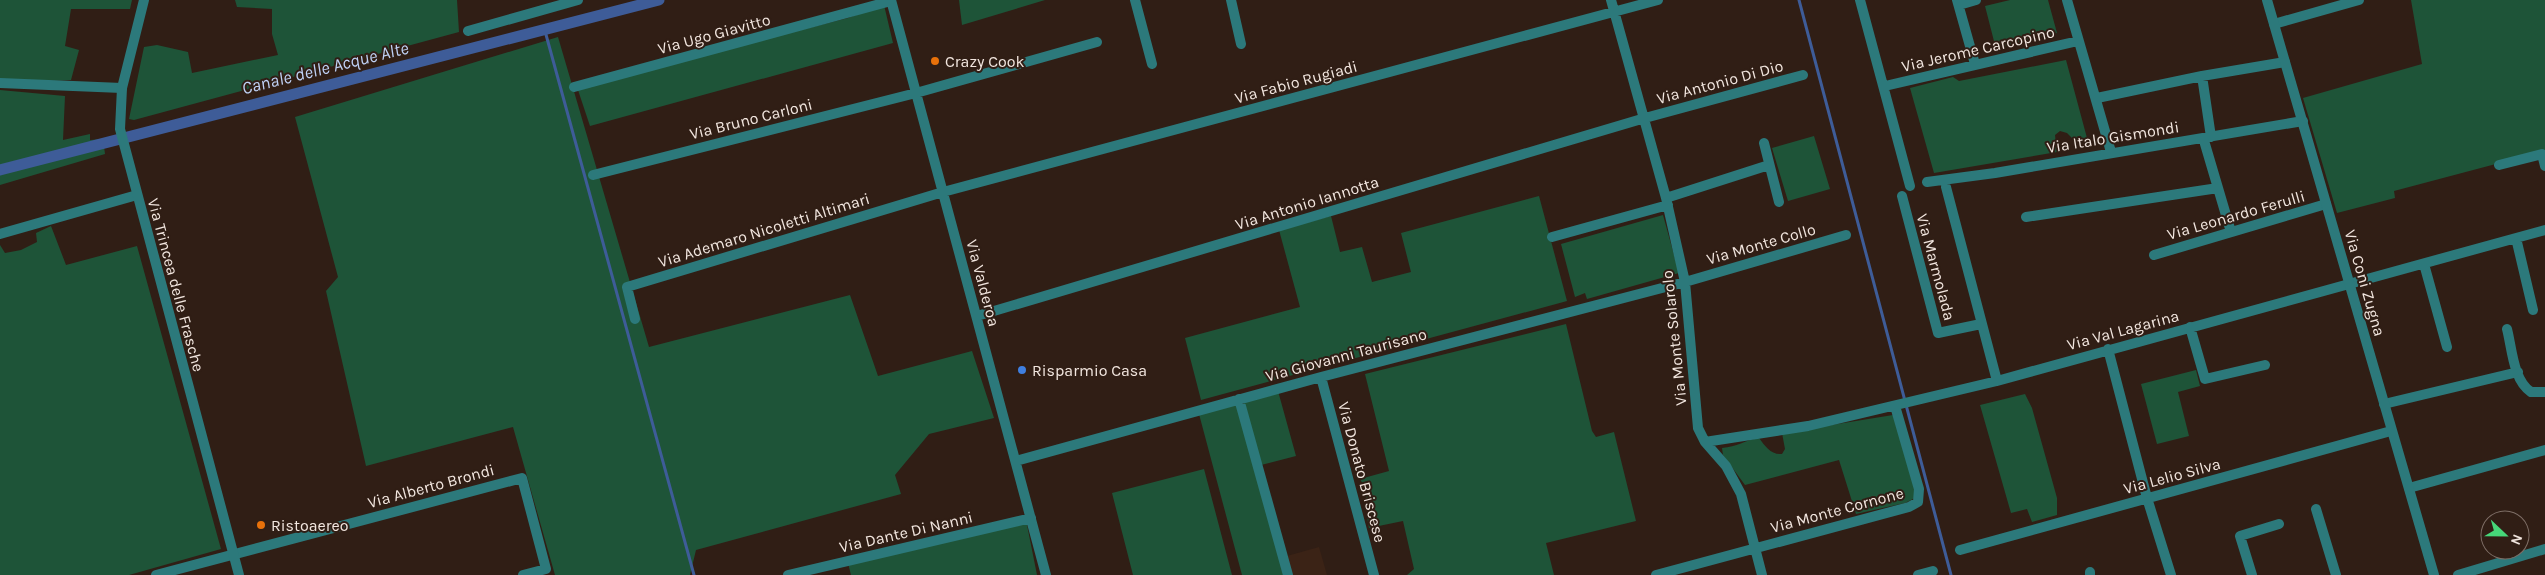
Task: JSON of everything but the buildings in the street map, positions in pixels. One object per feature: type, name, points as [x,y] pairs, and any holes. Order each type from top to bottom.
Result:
[{"type":"street","name":"Via Trincea delle Frasche","points":[[144,0],[122,88],[120,129],[239,575]]},
{"type":"street","points":[[468,31],[578,0]]},
{"type":"street","name":"Via Ugo Giavitto","points":[[574,88],[891,0]]},
{"type":"street","name":"Via Valderoa","points":[[891,0],[1046,575]]},
{"type":"street","points":[[1135,0],[1152,64]]},
{"type":"street","points":[[1231,0],[1241,44]]},
{"type":"street","name":"Via Monte Solarolo","points":[[1611,0],[1645,118],[1685,282],[1698,428],[1705,442],[1726,466],[1741,494],[1762,575]]},
{"type":"street","name":"Via Fabio Rugiadi","points":[[942,192],[1658,0]]},
{"type":"street","points":[[1860,0],[1885,86],[1910,186]]},
{"type":"street","points":[[1975,64],[1958,2],[1976,0]]},
{"type":"street","points":[[2067,0],[2112,152]]},
{"type":"street","name":"Via Coni Zugna","points":[[2267,0],[2434,575]]},
{"type":"street","points":[[2274,24],[2359,0]]},
{"type":"street","name":"Via Jerome Carcopino","points":[[1885,86],[2078,41]]},
{"type":"street","name":"Via Bruno Carloni","points":[[592,175],[916,93],[1097,42]]},
{"type":"street","points":[[2096,98],[2202,76],[2285,62]]},
{"type":"street","name":"Via Antonio Di Dio","points":[[1645,118],[1803,76]]},
{"type":"street","points":[[2202,76],[2208,140],[2218,188],[2231,232]]},
{"type":"street","points":[[0,83],[122,88]]},
{"type":"street","name":"Via Antonio Iannotta","points":[[977,316],[1645,118]]},
{"type":"street","name":"Via Italo Gismondi","points":[[1927,182],[1995,173],[2112,152],[2208,140],[2303,121]]},
{"type":"street","points":[[1764,143],[1779,202]]},
{"type":"street","points":[[2500,165],[2542,154],[2545,166]]},
{"type":"street","points":[[1552,237],[1667,202],[1770,165]]},
{"type":"street","name":"Via Marmolada","points":[[1946,188],[1997,381]]},
{"type":"street","points":[[2026,217],[2218,188]]},
{"type":"street","name":"Via Ademaro Nicoletti Altimari","points":[[635,319],[627,287],[942,192]]},
{"type":"street","points":[[0,234],[137,196]]},
{"type":"street","name":"Via Marmolada","points":[[1902,196],[1938,333],[1981,324]]},
{"type":"street","name":"Via Leonardo Ferulli","points":[[2154,255],[2326,204]]},
{"type":"street","name":"Via Val Lagarina","points":[[1705,442],[1808,426],[1997,381],[2545,230]]},
{"type":"street","name":"Via Monte Collo","points":[[1685,282],[1846,235]]},
{"type":"street","points":[[2516,238],[2533,310]]},
{"type":"street","points":[[2424,264],[2447,347]]},
{"type":"street","name":"Via Giovanni Taurisano","points":[[1016,461],[1321,377],[1685,282]]},
{"type":"street","points":[[2190,327],[2205,380],[2265,365]]},
{"type":"street","points":[[2507,329],[2518,372],[2527,389],[2538,393],[2545,392]]},
{"type":"street","points":[[2108,349],[2148,498],[2172,575]]},
{"type":"street","points":[[2384,404],[2518,372]]},
{"type":"street","name":"Via Donato Briscese","points":[[1321,377],[1374,575]]},
{"type":"street","points":[[1239,399],[1288,575]]},
{"type":"street","name":"Via Monte Cornone","points":[[1754,548],[1909,508],[1918,502],[1919,490],[1895,406]]},
{"type":"street","name":"Via Lelio Silva","points":[[1960,550],[2391,431]]},
{"type":"street","points":[[2409,488],[2545,450]]},
{"type":"street","name":"Via Alberto Brondi","points":[[233,554],[522,478],[546,569],[523,575]]},
{"type":"street","points":[[2316,509],[2336,575]]},
{"type":"street","name":"Via Dante Di Nanni","points":[[788,575],[1031,518]]},
{"type":"street","points":[[2252,575],[2240,536],[2279,524]]},
{"type":"street","points":[[1656,575],[1754,548]]},
{"type":"street","points":[[2458,575],[2545,549]]},
{"type":"street","points":[[156,575],[233,554]]},
{"type":"street","points":[[1918,575],[1933,571]]},
{"type":"shaded area","points":[[1319,547],[1327,575],[1292,575],[1287,556]]},
{"type":"green space","points":[[0,0],[132,0],[130,9],[71,9],[65,46],[79,50],[71,80],[0,83]]},
{"type":"green space","points":[[235,0],[457,0],[459,32],[134,120],[129,119],[144,47],[157,45],[188,52],[192,73],[278,55],[272,34],[272,9],[237,7]]},
{"type":"green space","points":[[959,0],[1045,0],[962,25]]},
{"type":"green space","points":[[2010,0],[2048,0],[2057,33],[1996,49],[1985,6]]},
{"type":"green space","points":[[2411,0],[2545,0],[2545,151],[2394,191],[2395,198],[2337,213],[2303,98],[2422,64]]},
{"type":"green space","points":[[884,5],[893,43],[590,126],[577,87],[848,18]]},
{"type":"green space","points":[[558,37],[649,347],[850,295],[878,376],[972,351],[994,418],[929,434],[895,475],[901,494],[696,550],[690,575],[555,575],[513,427],[366,466],[326,291],[338,277],[295,117]]},
{"type":"green space","points":[[2066,60],[2087,138],[2076,142],[2067,133],[2060,131],[2055,135],[2057,152],[1934,173],[1910,88],[1953,77],[1959,81]]},
{"type":"green space","points":[[0,90],[65,96],[63,140],[90,134],[90,140],[103,139],[105,154],[0,185]]},
{"type":"green space","points":[[1814,136],[1830,189],[1788,201],[1772,148]]},
{"type":"green space","points":[[1539,196],[1567,301],[1201,400],[1185,338],[1300,307],[1279,230],[1331,216],[1340,252],[1362,247],[1372,282],[1411,272],[1401,233]]},
{"type":"green space","points":[[1663,215],[1679,273],[1587,299],[1585,293],[1575,297],[1561,244]]},
{"type":"green space","points":[[51,226],[66,265],[137,246],[221,549],[129,575],[0,575],[0,245],[5,253],[21,250],[37,242],[36,233]]},
{"type":"green space","points":[[1566,324],[1592,431],[1596,437],[1614,432],[1636,521],[1546,543],[1554,575],[1407,575],[1414,569],[1403,521],[1369,528],[1365,491],[1360,479],[1389,471],[1365,374]]},
{"type":"green space","points":[[2196,370],[2200,386],[2178,392],[2189,436],[2157,444],[2141,384]]},
{"type":"green space","points":[[1278,391],[1296,456],[1261,465],[1243,401]]},
{"type":"green space","points":[[2025,394],[2032,408],[2057,498],[2057,515],[2032,522],[2027,509],[2011,513],[1980,405]]},
{"type":"green space","points":[[1238,404],[1284,575],[1242,575],[1199,414]]},
{"type":"green space","points":[[1893,415],[1917,497],[1905,503],[1856,514],[1839,460],[1745,485],[1723,455],[1722,448],[1759,438],[1771,451],[1782,454],[1785,449],[1782,433]]},
{"type":"green space","points":[[1204,469],[1232,575],[1133,575],[1112,493]]},
{"type":"green space","points":[[1026,520],[1037,575],[851,575],[848,563]]},
{"type":"waterway","name":"Canale delle Acque Alte","points":[[0,170],[659,0]]},
{"type":"waterway","points":[[1799,0],[1951,575]]},
{"type":"waterway","points":[[545,31],[694,575]]},
{"type":"place","name":"Crazy Cook","points":[[935,61]]},
{"type":"place","name":"Risparmio Casa","points":[[1022,370]]},
{"type":"place","name":"Ristoaereo","points":[[261,525]]}]
